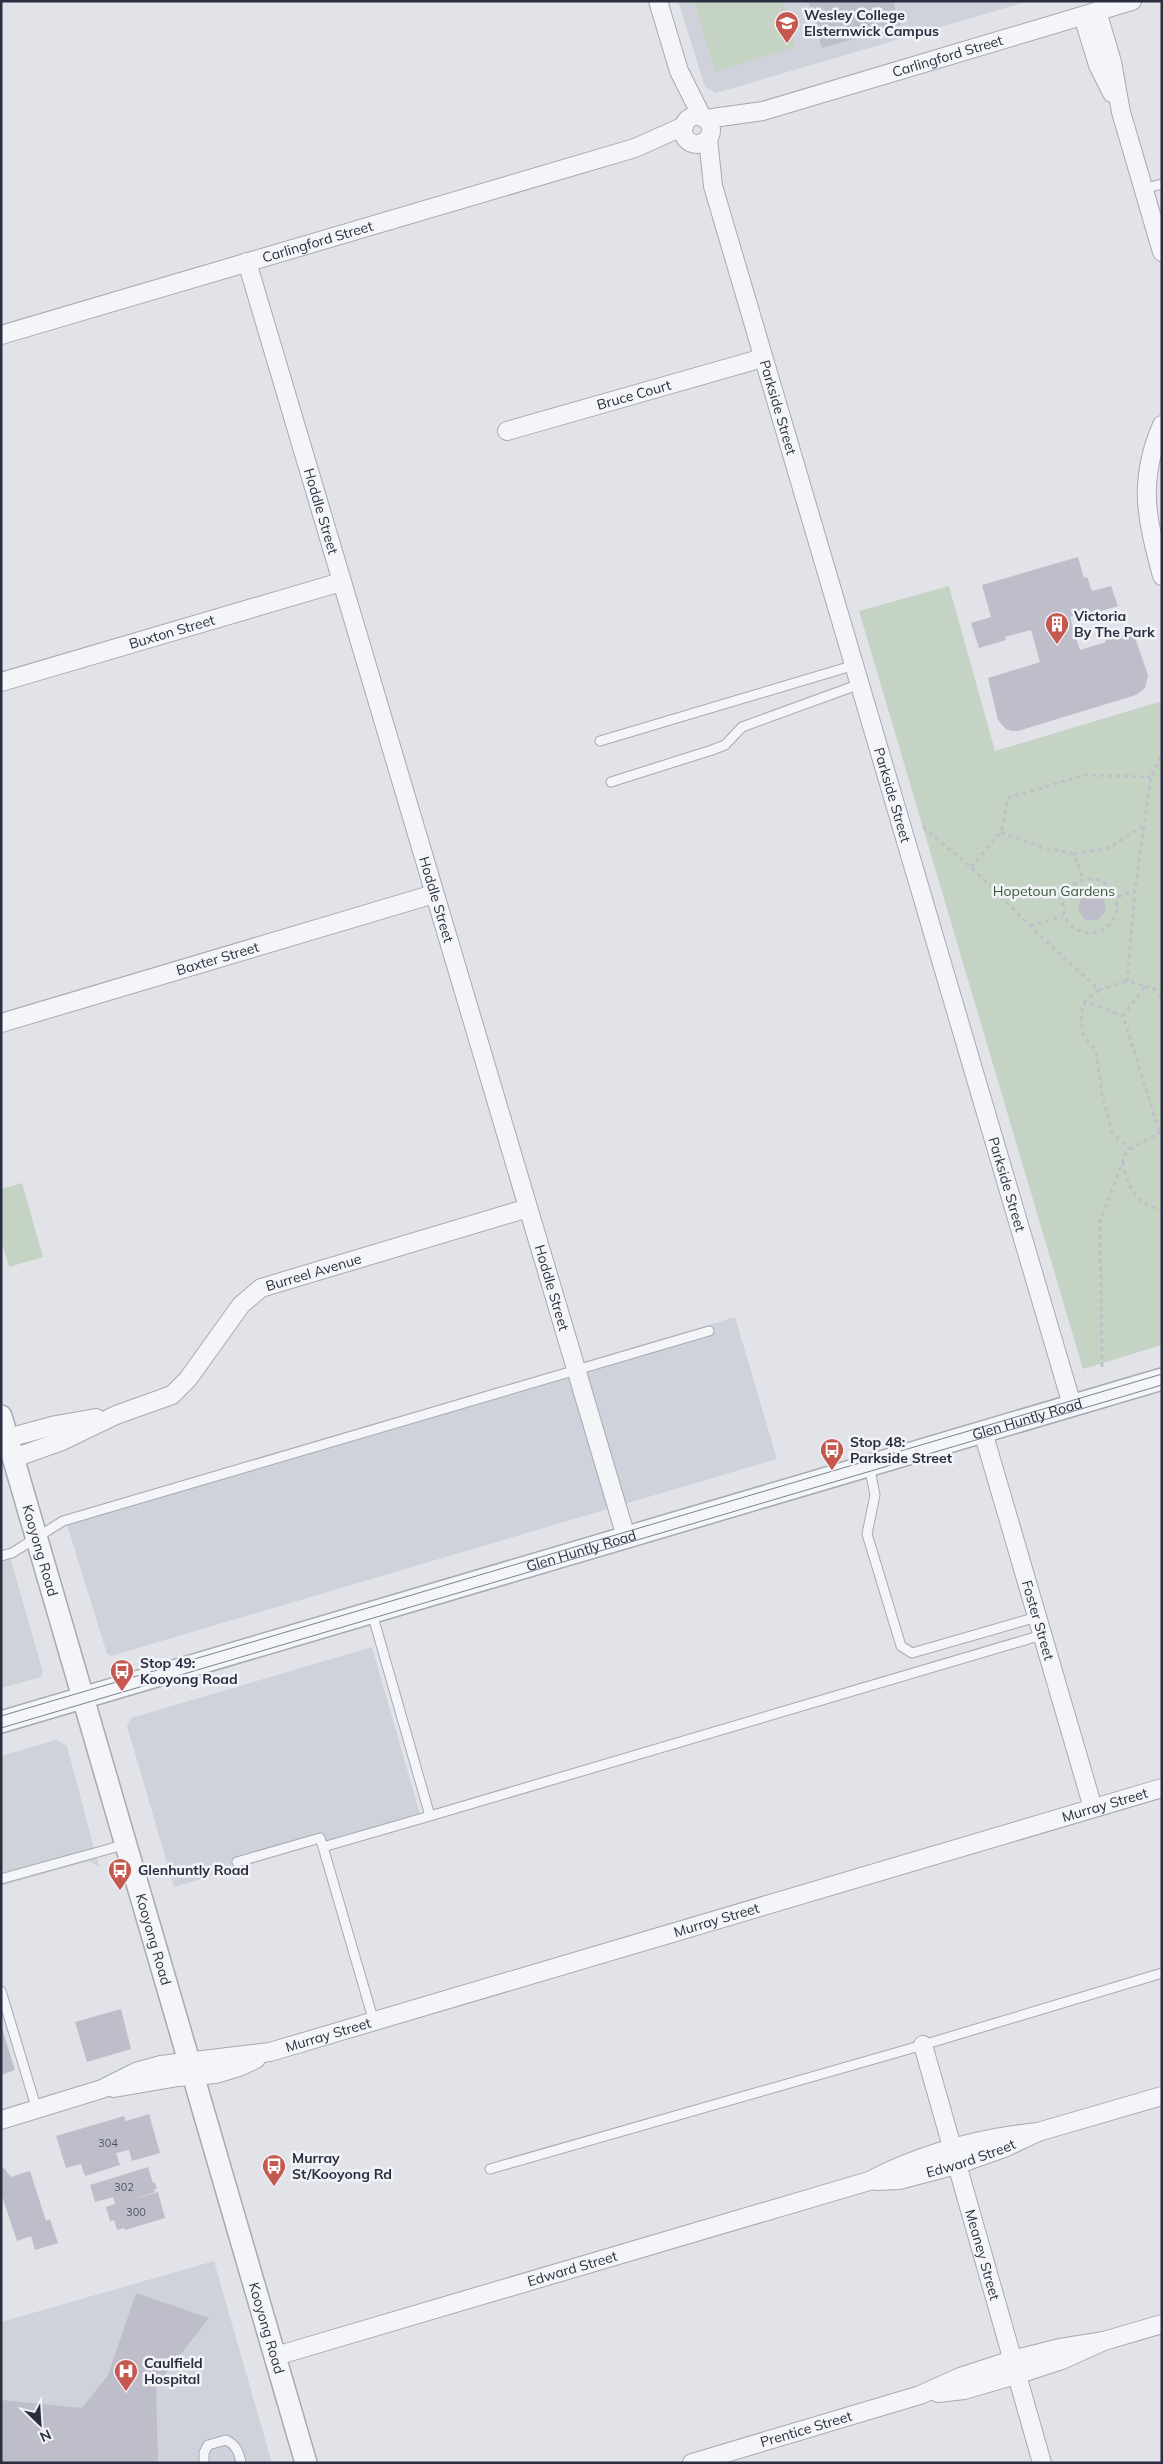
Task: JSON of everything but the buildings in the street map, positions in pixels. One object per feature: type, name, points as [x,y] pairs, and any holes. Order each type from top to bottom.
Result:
[{"type":"street","name":"Parkside Street","points":[[658,1],[1072,1405]]},
{"type":"street","name":"Carlingford Street","points":[[1,336],[1125,2]]},
{"type":"street","points":[[1090,13],[1098,66],[1121,112],[1162,252]]},
{"type":"street","name":"Hoddle Street","points":[[247,262],[626,1537]]},
{"type":"street","name":"Bruce Court","points":[[507,431],[763,358]]},
{"type":"street","points":[[1162,425],[1150,454],[1145,492],[1148,518],[1162,576]]},
{"type":"street","name":"Buxton Street","points":[[1,682],[341,582]]},
{"type":"street","name":"Baxter Street","points":[[1,1023],[434,894]]},
{"type":"street","name":"Burreel Avenue","points":[[11,1448],[62,1441],[116,1415],[159,1401],[181,1388],[241,1305],[261,1288],[528,1208]]},
{"type":"street","name":"Glen Huntly Road","points":[[1,1722],[1162,1379]]},
{"type":"street","name":"Kooyong Road","points":[[1,1416],[85,1697],[306,2463]]},
{"type":"street","name":"Foster Street","points":[[983,1432],[1093,1808]]},
{"type":"street","name":"Murray Street","points":[[1,2120],[102,2089],[192,2069],[216,2074],[239,2067],[270,2052],[1162,1788]]},
{"type":"street","name":"Meaney Street","points":[[923,2045],[1042,2463]]},
{"type":"street","name":"Edward Street","points":[[276,2356],[869,2181],[899,2180],[1002,2136],[1038,2132],[1162,2096]]},
{"type":"street","name":"Prentice Street","points":[[692,2463],[920,2395],[960,2377],[1062,2360],[1104,2341],[1162,2324]]},
{"type":"lane","points":[[1142,189],[1162,184]]},
{"type":"lane","points":[[600,741],[855,666]]},
{"type":"lane","points":[[611,782],[725,745],[742,727],[860,684]]},
{"type":"lane","points":[[1,1556],[12,1553],[63,1521],[709,1331]]},
{"type":"lane","points":[[869,1465],[875,1495],[867,1534],[901,1646],[912,1653],[1037,1617]]},
{"type":"lane","points":[[372,1612],[430,1816]]},
{"type":"lane","points":[[323,1847],[1042,1635]]},
{"type":"lane","points":[[237,1862],[320,1838],[374,2022]]},
{"type":"lane","points":[[1,1879],[127,1844]]},
{"type":"lane","points":[[490,2169],[923,2045],[1162,1973]]},
{"type":"lane","points":[[1,1991],[37,2110]]},
{"type":"lane","points":[[204,2463],[204,2453],[208,2445],[226,2440],[234,2444],[239,2452],[241,2463]]},
{"type":"path","points":[[1127,980],[1135,890],[1151,776],[1162,754]]},
{"type":"path","points":[[971,867],[1000,832],[1008,798],[1084,775],[1151,776]]},
{"type":"path","points":[[918,824],[936,836],[971,867],[1030,926],[1099,990]]},
{"type":"path","points":[[1000,832],[1042,847],[1074,854],[1109,848],[1144,825]]},
{"type":"path","points":[[1074,854],[1083,878]]},
{"type":"path","points":[[1083,878],[1104,881],[1118,897],[1116,919],[1099,934],[1078,932],[1063,916],[1064,892],[1083,878]]},
{"type":"path","points":[[1118,897],[1135,890]]},
{"type":"path","points":[[1030,926],[1063,916]]},
{"type":"path","points":[[1130,1149],[1112,1134],[1102,1094],[1096,1051],[1084,1036],[1081,1015],[1085,1001],[1099,990],[1127,980],[1154,989],[1162,998]]},
{"type":"path","points":[[1123,1016],[1145,986]]},
{"type":"path","points":[[1085,1001],[1123,1016]]},
{"type":"path","points":[[1102,1367],[1100,1222],[1126,1152],[1160,1131],[1123,1016]]},
{"type":"path","points":[[1123,1161],[1128,1186],[1138,1199],[1152,1208],[1162,1210]]},
{"type":"shaded area","name":"Wesley College Elsternwick Campus","points":[[678,1],[1029,1],[716,93],[705,87]]},
{"type":"shaded area","points":[[735,1317],[777,1459],[111,1656],[107,1654],[64,1515]]},
{"type":"shaded area","points":[[8,1550],[43,1672],[41,1677],[1,1688],[1,1552]]},
{"type":"shaded area","points":[[372,1647],[420,1814],[174,1887],[127,1726],[131,1718]]},
{"type":"shaded area","points":[[56,1740],[67,1746],[99,1867],[89,1861],[1,1886],[1,1756]]},
{"type":"shaded area","name":"Caulfield Hospital","points":[[214,2261],[272,2463],[1,2463],[1,2322]]},
{"type":"green space","points":[[694,1],[783,1],[796,47],[715,72]]},
{"type":"green space","name":"Hopetoun Gardens","points":[[949,586],[995,751],[1162,701],[1162,1345],[1083,1369],[859,611]]},
{"type":"green space","points":[[22,1183],[43,1257],[9,1267],[1,1239],[1,1189]]},
{"type":"tram line","points":[[1,1716],[1162,1374]]},
{"type":"tram line","points":[[1,1728],[1162,1385]]},
{"type":"place","name":"Wesley College Elsternwick Campus","points":[[787,44]]},
{"type":"place","name":"Victoria By The Park","points":[[1057,645]]},
{"type":"place","name":"Stop 48: Parkside Street","points":[[832,1471]]},
{"type":"place","name":"Stop 49: Kooyong Road","points":[[122,1692]]},
{"type":"place","name":"Glenhuntly Road","points":[[120,1891]]},
{"type":"place","name":"Murray St/Kooyong Rd","points":[[274,2187]]},
{"type":"place","name":"Caulfield Hospital","points":[[126,2392]]}]
